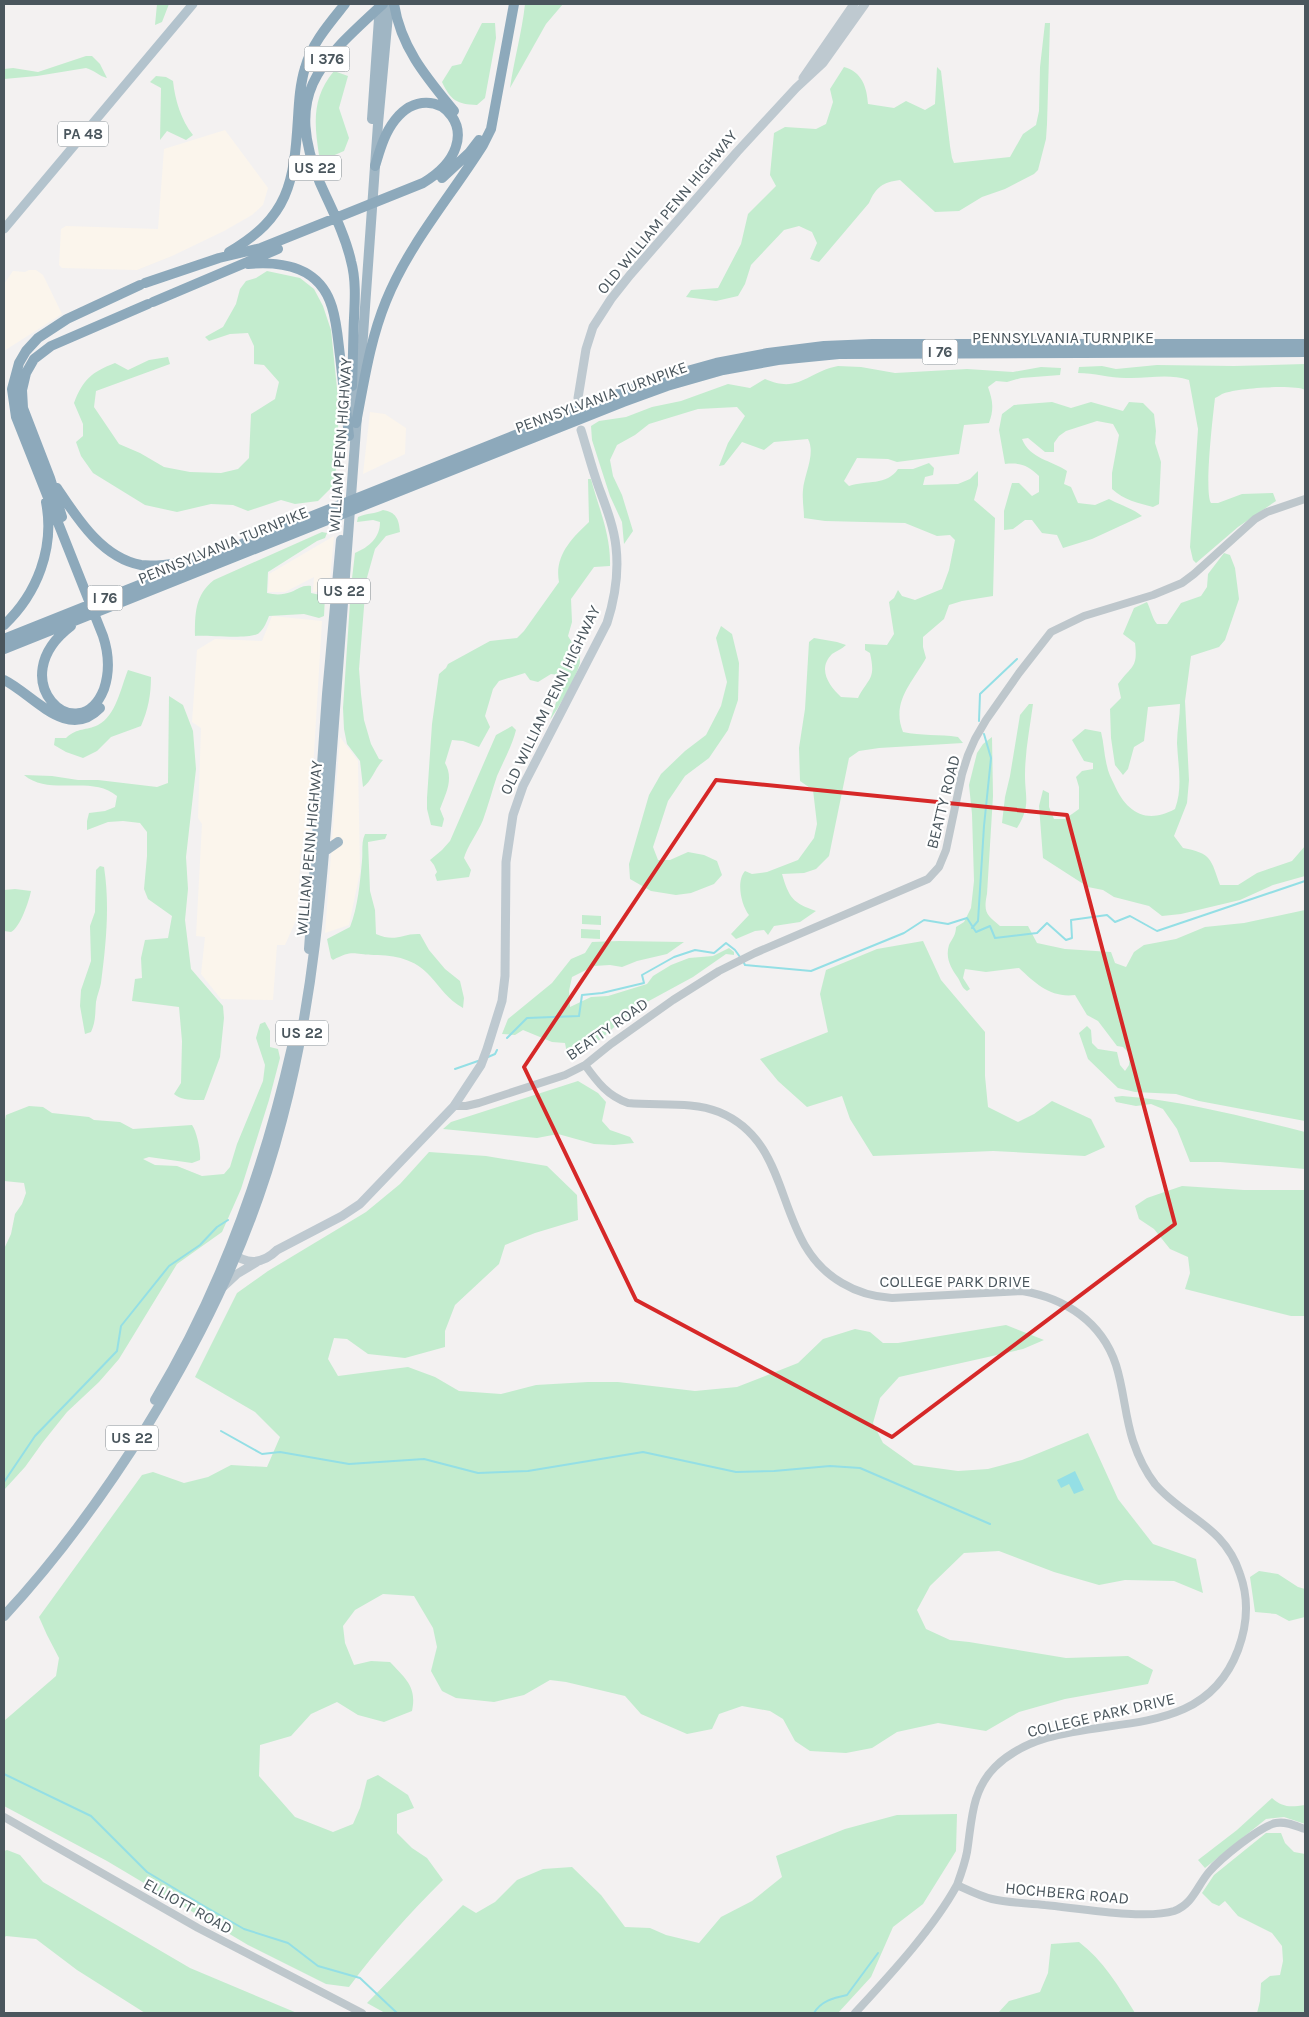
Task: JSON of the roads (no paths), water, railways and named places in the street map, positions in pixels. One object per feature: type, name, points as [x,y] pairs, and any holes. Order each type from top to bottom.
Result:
[{"type":"highway","points":[[296,147],[300,88],[307,61],[320,36],[345,4]]},
{"type":"highway","name":"I 376","points":[[306,105],[313,84],[323,64],[337,47],[382,4]]},
{"type":"highway","name":"WILLIAM PENN HIGHWAY","points":[[4,1616],[64,1546],[115,1476],[186,1361],[223,1287],[293,1045],[311,930],[327,694],[382,4]]},
{"type":"highway","name":"WILLIAM PENN HIGHWAY","points":[[4,1606],[76,1519],[125,1448],[180,1356],[234,1253],[268,1167],[293,1074],[314,961],[325,851],[375,166],[389,4]]},
{"type":"highway","points":[[394,4],[401,34],[412,56],[461,123],[463,134],[462,147],[451,170]]},
{"type":"highway","points":[[356,423],[371,346],[387,299],[408,258],[483,145],[491,128],[514,4]]},
{"type":"highway","points":[[4,680],[20,689],[54,715],[64,720],[80,720],[93,714],[102,706],[108,695],[114,672],[112,646],[99,619],[46,480],[23,408],[23,384],[28,367],[38,355],[50,346],[327,226],[426,189],[451,170],[477,143],[486,127],[497,98]]},
{"type":"highway","points":[[375,166],[386,134],[405,110],[420,103],[432,103],[443,108],[454,118],[458,131],[458,146],[445,167],[423,184],[383,204]]},
{"type":"highway","points":[[220,258],[254,236],[275,214],[290,184],[306,105]]},
{"type":"highway","name":"US 22","points":[[306,105],[308,150],[347,247],[353,268],[355,289],[352,386]]},
{"type":"highway","points":[[208,558],[154,566],[141,565],[124,560],[108,550],[84,526],[46,480],[14,410],[13,382],[19,363],[33,342],[50,329],[114,296],[143,284],[220,258],[261,248],[327,226]]},
{"type":"highway","points":[[240,265],[272,263],[294,266],[313,278],[327,295],[335,319],[349,436]]},
{"type":"highway","name":"PENNSYLVANIA TURNPIKE","points":[[4,649],[82,619],[319,518],[579,414],[658,379],[700,367],[750,356],[824,346],[872,344],[1305,344]]},
{"type":"highway","name":"PENNSYLVANIA TURNPIKE","points":[[579,414],[693,378],[748,365],[809,356],[872,352],[1305,352]]},
{"type":"highway","points":[[4,625],[27,598],[43,564],[48,520],[46,480]]},
{"type":"highway","name":"PENNSYLVANIA TURNPIKE","points":[[4,639],[208,558],[319,518]]},
{"type":"highway","points":[[82,619],[64,631],[55,641],[46,655],[41,670],[41,684],[48,700],[58,709],[70,713],[82,712],[93,706],[106,682],[108,654],[99,619]]},
{"type":"main road","name":"PA 48","points":[[4,229],[193,4]]},
{"type":"main road","name":"OLD WILLIAM PENN HIGHWAY","points":[[796,88],[854,4]]},
{"type":"main road","name":"OLD WILLIAM PENN HIGHWAY","points":[[578,398],[586,349],[593,328],[611,299],[737,152],[796,88],[823,63],[865,4]]},
{"type":"main road","name":"OLD WILLIAM PENN HIGHWAY","points":[[234,1253],[255,1256],[277,1250],[342,1216],[360,1204],[454,1106],[481,1065],[502,1001],[505,976],[506,862],[513,815],[523,786],[604,630],[613,603],[616,582],[616,546],[581,430]]},
{"type":"main road","name":"OLD WILLIAM PENN HIGHWAY","points":[[223,1287],[237,1274],[270,1257],[277,1250]]},
{"type":"main road","points":[[234,1253],[251,1262],[259,1261]]},
{"type":"street","name":"BEATTY ROAD","points":[[454,1106],[479,1103],[556,1078],[585,1065],[673,1000],[719,971],[756,953],[928,880],[940,867],[946,850],[962,774],[975,739],[1008,689],[1051,632],[1084,616],[1152,595],[1182,583],[1255,519],[1267,512],[1305,499]]},
{"type":"street","name":"COLLEGE PARK DRIVE","points":[[585,1065],[598,1083],[618,1100],[628,1103],[708,1109],[734,1120],[745,1128],[756,1139],[772,1163],[802,1242],[814,1260],[829,1275],[848,1286],[880,1297],[892,1298],[1022,1291],[1040,1294],[1075,1309],[1099,1333],[1116,1365],[1132,1440],[1146,1471],[1166,1494],[1222,1540],[1236,1563],[1246,1595],[1246,1616],[1242,1640],[1234,1660],[1215,1687],[1199,1701],[1174,1714],[1143,1722],[1047,1738],[1015,1750],[994,1768],[977,1796],[971,1818],[967,1852],[957,1885]]},
{"type":"street","name":"ELLIOTT ROAD","points":[[4,1818],[198,1928],[362,2013]]},
{"type":"street","name":"HOCHBERG ROAD","points":[[957,1885],[992,1899],[1113,1912],[1162,1913],[1175,1910],[1185,1904],[1194,1895],[1208,1873],[1239,1846],[1263,1829],[1275,1823],[1285,1822],[1305,1829]]},
{"type":"street","points":[[856,2013],[911,1949],[946,1904],[957,1885]]},
{"type":"water","points":[[1075,1471],[1084,1490],[1074,1494],[1069,1484],[1061,1488],[1057,1480]]},
{"type":"waterway","points":[[979,721],[980,694],[1017,659]]},
{"type":"waterway","points":[[972,928],[978,921],[984,826],[991,758],[984,734]]},
{"type":"waterway","points":[[743,961],[745,965],[811,971],[904,933],[924,920],[948,924],[967,918],[976,932],[990,926],[995,938],[1037,933],[1047,923],[1066,940],[1072,938],[1071,920],[1107,915],[1115,922],[1130,916],[1157,931],[1305,881]]},
{"type":"waterway","points":[[507,1038],[527,1018],[579,1016],[582,995],[602,993],[644,983],[642,975],[674,957],[695,950],[714,953],[726,943],[740,957]]},
{"type":"waterway","points":[[488,1057],[495,1054],[497,1050]]},
{"type":"waterway","points":[[455,1069],[478,1061]]},
{"type":"waterway","points":[[4,1482],[35,1436],[117,1351],[121,1326],[169,1266],[200,1245],[217,1227],[228,1220]]},
{"type":"waterway","points":[[221,1431],[262,1454],[280,1452],[349,1464],[424,1459],[478,1473],[528,1471],[643,1452],[736,1472],[830,1466],[860,1468],[990,1524]]},
{"type":"waterway","points":[[4,1774],[91,1816],[147,1872],[244,1929],[288,1943],[318,1966],[360,1978],[397,2013]]},
{"type":"waterway","points":[[814,2013],[824,2003],[847,1995],[878,1953]]}]
